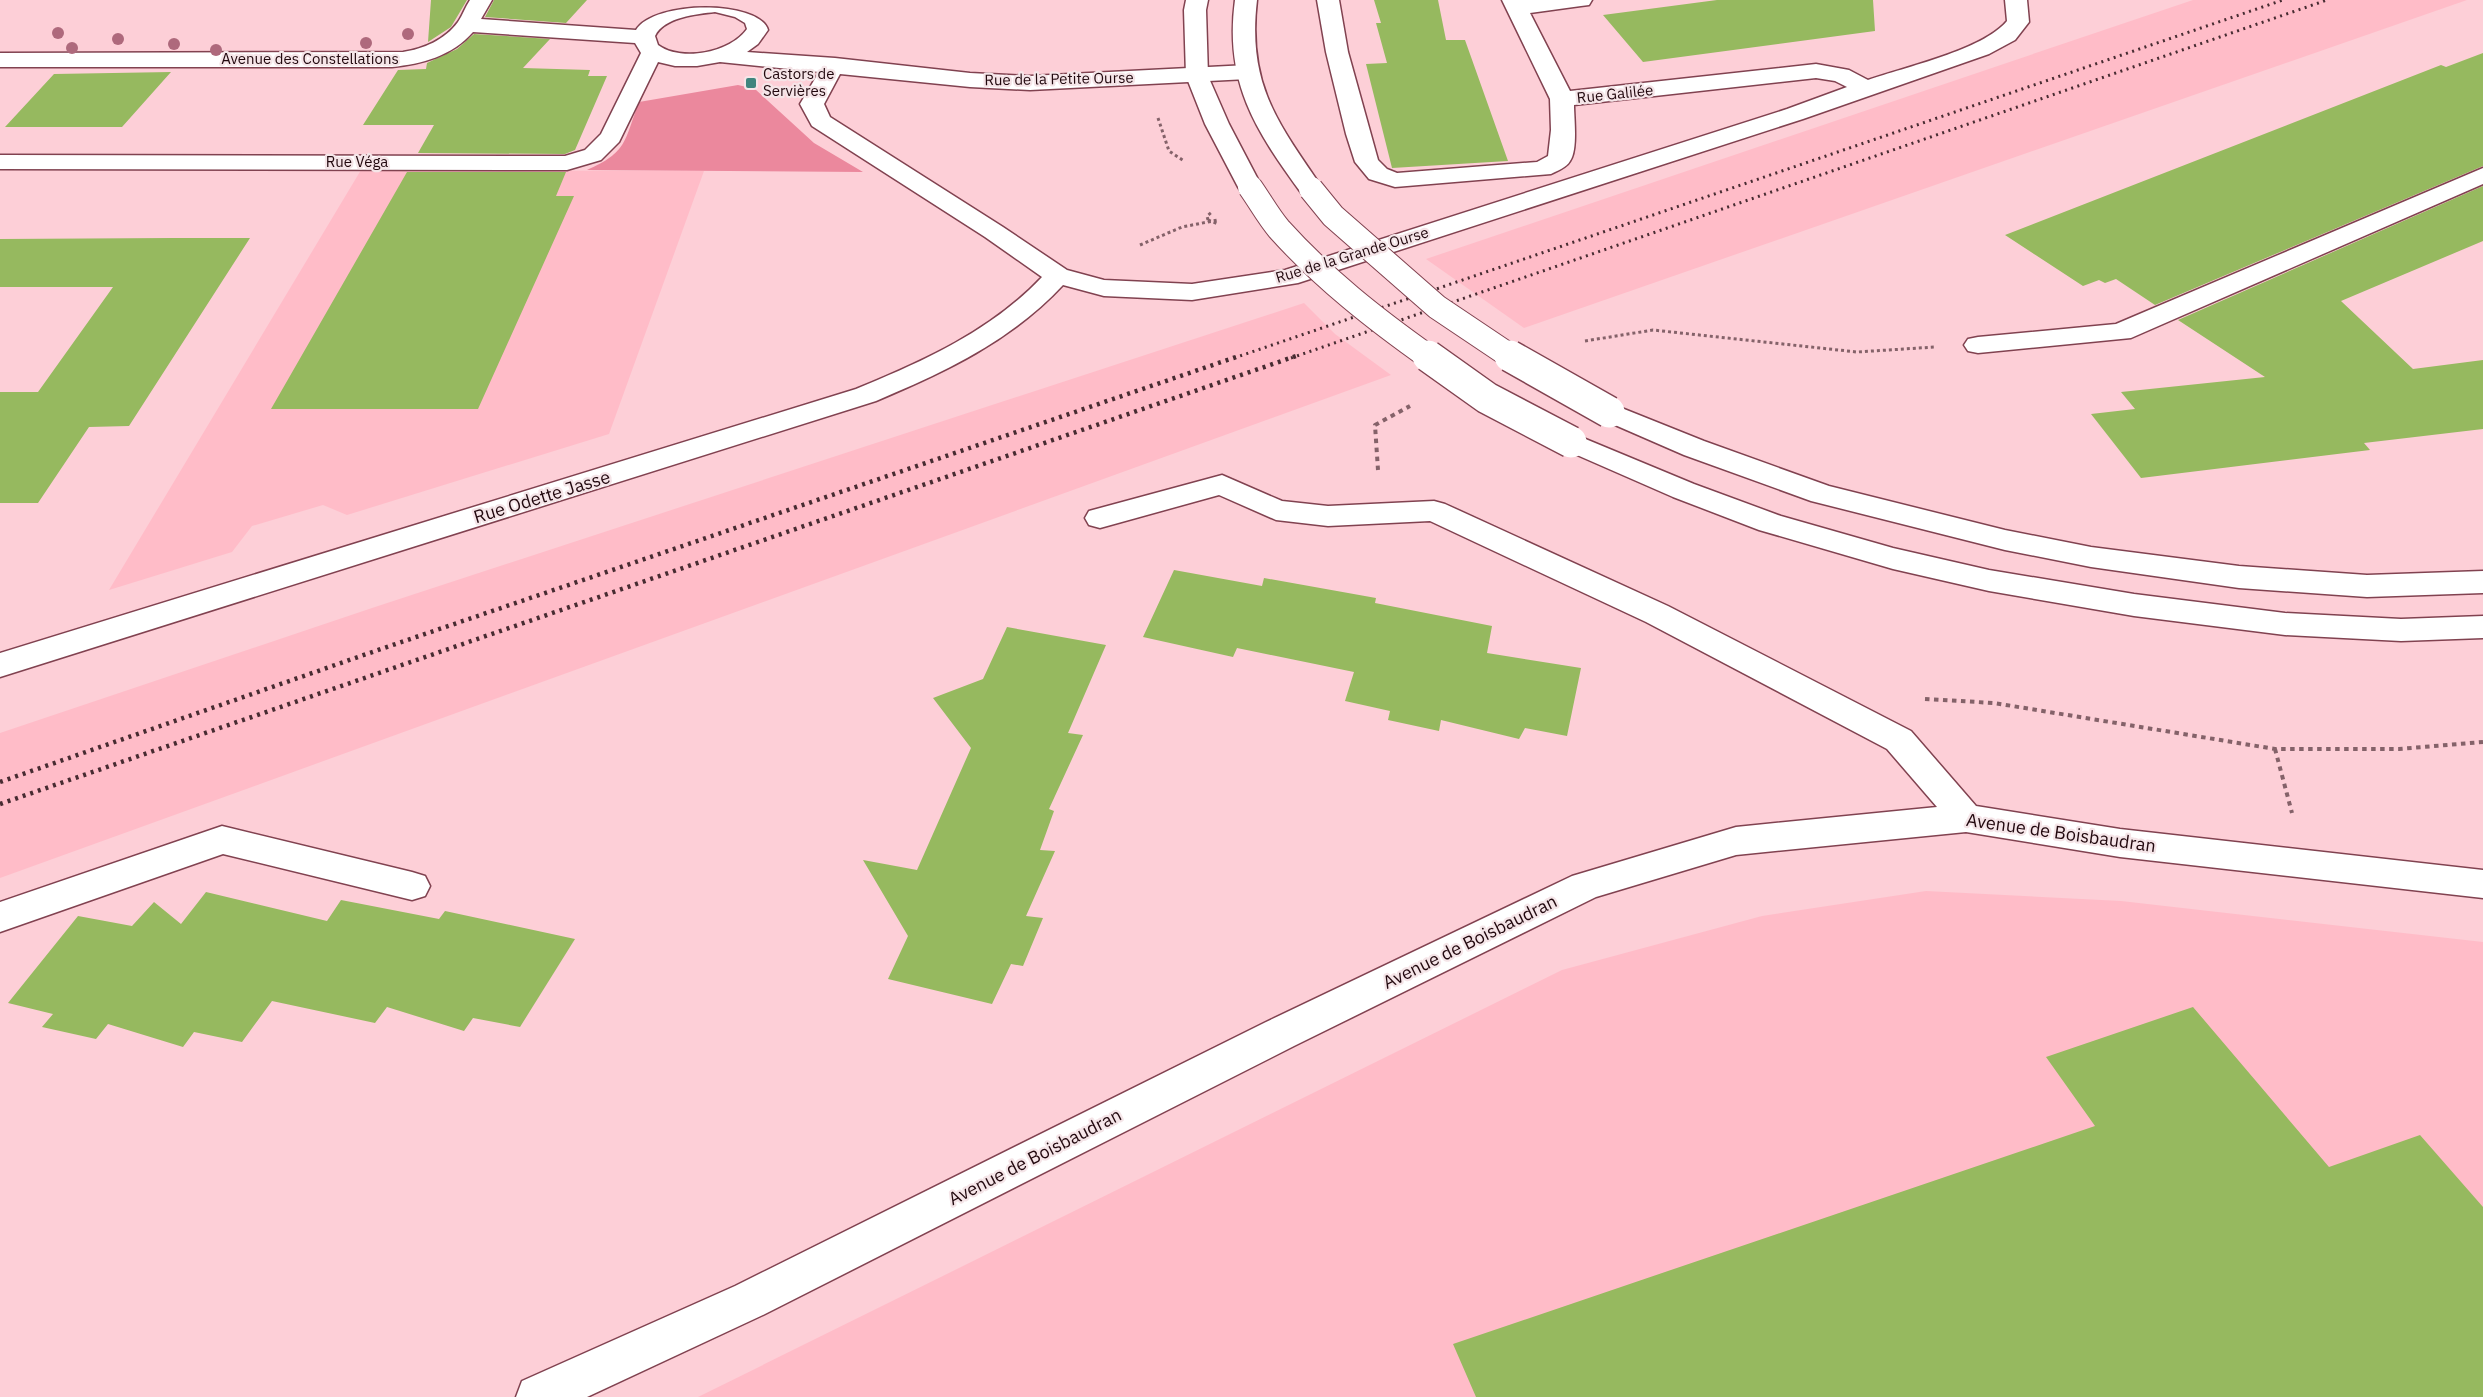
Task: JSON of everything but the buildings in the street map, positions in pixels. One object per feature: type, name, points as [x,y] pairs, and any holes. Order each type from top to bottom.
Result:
[{"type":"street","points":[[481,0],[467,26],[648,45],[665,57],[682,60],[722,56],[748,44],[755,36],[758,27]]},
{"type":"street","points":[[648,45],[648,29],[674,7],[685,9],[716,6],[742,11],[767,0]]},
{"type":"street","points":[[1197,0],[1195,21],[1197,75],[1216,124],[1250,187],[1278,227],[1327,278],[1375,319],[1487,398],[1571,442],[1662,482],[1798,532],[1914,564],[1997,582],[2109,603],[2247,620],[2390,631],[2483,627]]},
{"type":"street","points":[[1246,0],[1243,48],[1254,94],[1279,142],[1311,189],[1333,216],[1437,307],[1495,348],[1609,412],[1694,448],[1821,494],[2005,540],[2091,556],[2240,577],[2367,586],[2483,582]]},
{"type":"street","name":"Rue Galilée","points":[[1328,0],[1337,52],[1367,162],[1378,174],[1395,180],[1542,169],[1560,159],[1563,130],[1562,99],[1816,71],[1841,75],[1866,88]]},
{"type":"street","points":[[1562,99],[1514,4],[1581,0]]},
{"type":"street","points":[[1866,88],[1981,49],[2007,35],[2018,22],[2016,0]]},
{"type":"street","name":"Rue de la Petite Ourse","points":[[742,11],[756,21],[758,27],[789,51],[835,65]]},
{"type":"street","name":"Avenue des Constellations","points":[[0,60],[392,60],[418,58],[443,47],[467,26]]},
{"type":"street","name":"Rue Véga","points":[[0,162],[567,163],[593,155],[610,137],[648,45]]},
{"type":"street","name":"Rue de la Petite Ourse","points":[[722,56],[835,65],[970,80],[1030,83],[1248,72]]},
{"type":"street","name":"Rue de la Grande Ourse","points":[[835,65],[819,89],[813,104],[820,121],[994,232],[1058,276],[1104,288],[1192,292],[1289,277],[1795,114],[1866,88]]},
{"type":"street","points":[[1978,345],[2121,332],[2483,175]]},
{"type":"street","name":"Rue Odette Jasse","points":[[0,665],[866,395],[935,366],[1025,309],[1058,276]]},
{"type":"street","points":[[1100,518],[1222,485],[1276,510],[1328,516],[1434,512],[1678,625],[1899,740],[1966,818]]},
{"type":"street","name":"Avenue de Boisbaudran","points":[[538,1397],[750,1300],[1280,1034],[1585,886],[1736,841],[1966,818],[2120,843],[2483,884]]},
{"type":"street","points":[[0,917],[222,840],[412,886]]},
{"type":"path","points":[[1578,342],[1653,330],[1857,352],[1978,345]]},
{"type":"path","points":[[1380,514],[1375,425],[1413,404]]},
{"type":"path","points":[[1923,699],[1994,703],[2275,749],[2399,749],[2483,742]]},
{"type":"path","points":[[2275,749],[2305,864]]},
{"type":"shaded area","points":[[2193,0],[2467,0],[1524,328],[1426,259]]},
{"type":"shaded area","points":[[738,85],[755,89],[814,143],[863,172],[587,170],[618,151],[627,136],[639,102]]},
{"type":"shaded area","points":[[361,170],[704,171],[609,434],[347,515],[323,505],[252,526],[232,552],[109,590]]},
{"type":"shaded area","points":[[1304,303],[1335,334],[1391,375],[0,878],[0,733],[372,608]]},
{"type":"shaded area","points":[[1926,891],[2121,901],[2483,942],[2483,1397],[698,1397],[1562,970],[1762,916]]},
{"type":"railway","points":[[1234,358],[2283,0]]},
{"type":"railway","points":[[1291,358],[2327,0]]},
{"type":"railway","points":[[0,782],[381,649],[1239,356]]},
{"type":"railway","points":[[0,804],[1296,356]]},
{"type":"place","name":"Castors de Servières","points":[[751,83]]}]
